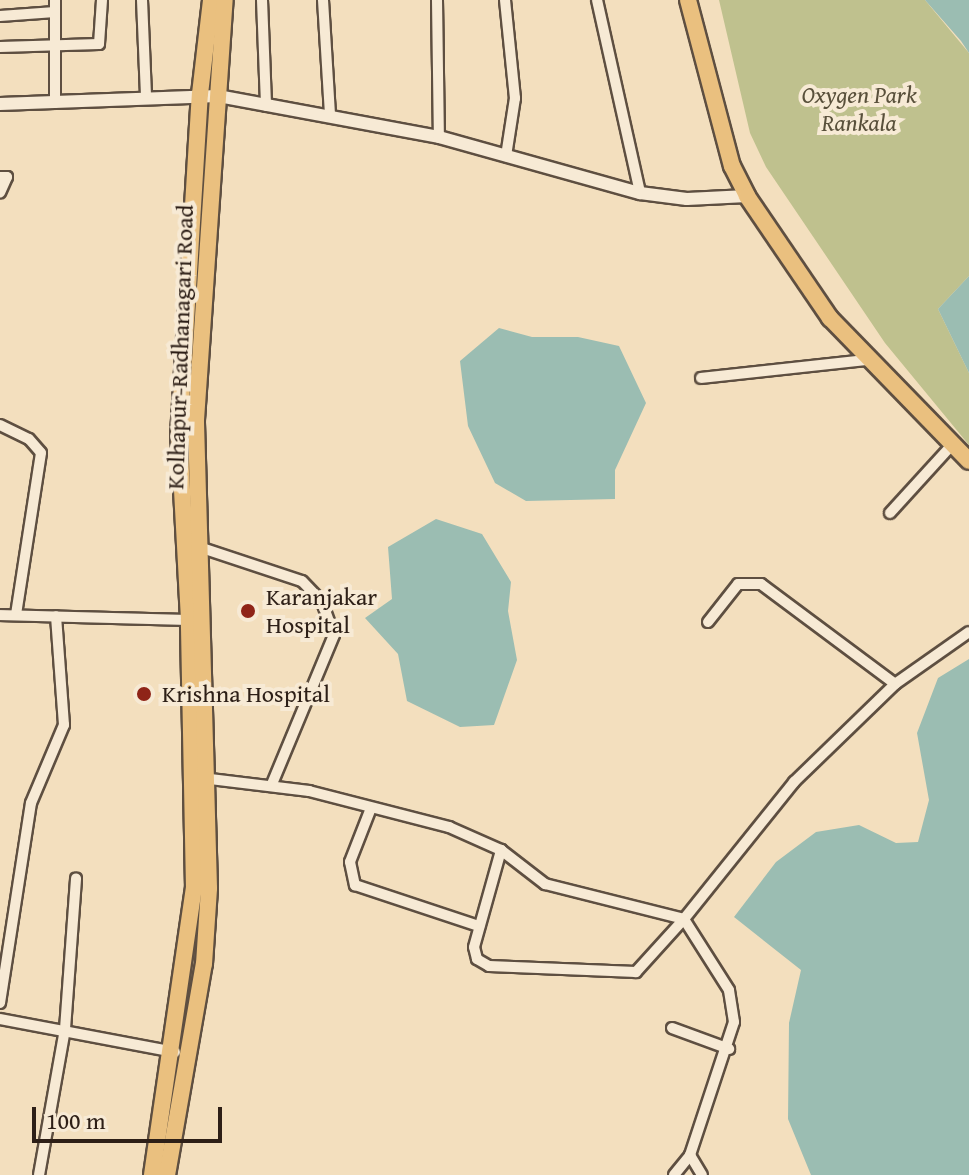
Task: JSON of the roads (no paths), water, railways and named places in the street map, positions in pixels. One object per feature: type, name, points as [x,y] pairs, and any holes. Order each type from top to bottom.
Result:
[{"type":"main road","points":[[167,1175],[190,1055],[209,888],[200,778],[196,620],[179,435],[200,94],[211,0]]},
{"type":"main road","name":"Kolhapur-Radhanagari Road","points":[[200,778],[208,745],[196,620],[199,547],[196,420],[225,0]]},
{"type":"main road","points":[[688,0],[732,166],[747,196],[830,318],[951,446],[969,461]]},
{"type":"main road","points":[[152,1175],[194,888],[200,778]]},
{"type":"street","points":[[0,47],[99,44],[102,0]]},
{"type":"street","points":[[142,0],[146,97]]},
{"type":"street","points":[[262,0],[266,106]]},
{"type":"street","points":[[323,0],[330,115]]},
{"type":"street","points":[[437,0],[439,137]]},
{"type":"street","points":[[505,0],[515,98],[506,156]]},
{"type":"street","points":[[597,0],[640,193]]},
{"type":"street","points":[[0,16],[55,6],[55,103]]},
{"type":"street","points":[[0,104],[200,94],[218,96],[439,137],[640,193],[687,199],[747,196]]},
{"type":"street","points":[[0,177],[7,177],[0,193]]},
{"type":"street","points":[[701,378],[868,360]]},
{"type":"street","points":[[0,425],[29,439],[41,453],[16,615]]},
{"type":"street","points":[[890,513],[951,446]]},
{"type":"street","points":[[199,547],[302,581],[322,602],[334,635],[331,652],[272,784]]},
{"type":"street","points":[[708,622],[738,584],[761,584],[895,684]]},
{"type":"street","points":[[0,615],[196,620]]},
{"type":"street","points":[[0,1003],[3,956],[31,803],[64,725],[56,616]]},
{"type":"street","points":[[501,850],[479,926],[477,959],[489,966],[577,966],[625,974],[636,972],[684,919],[794,782],[895,684],[969,632]]},
{"type":"street","points":[[200,778],[272,784],[449,827],[501,850],[545,884],[684,919],[729,990],[734,1022],[729,1049],[690,1155],[674,1175]]},
{"type":"street","points":[[371,808],[350,862],[355,885],[479,926]]},
{"type":"street","points":[[39,1175],[65,1029],[76,878]]},
{"type":"street","points":[[0,1019],[190,1055]]},
{"type":"street","points":[[672,1028],[729,1049]]},
{"type":"street","points":[[690,1155],[702,1175]]},
{"type":"water","points":[[925,0],[969,0],[969,53],[961,41]]},
{"type":"water","points":[[969,276],[969,373],[938,309]]},
{"type":"water","points":[[499,328],[532,337],[578,337],[619,346],[646,403],[615,470],[615,499],[526,501],[495,483],[468,426],[460,361]]},
{"type":"water","points":[[436,519],[482,534],[511,582],[508,611],[517,660],[494,725],[460,727],[407,701],[398,654],[365,618],[392,599],[388,547]]},
{"type":"water","points":[[969,659],[969,1175],[811,1175],[788,1119],[789,1023],[801,970],[734,917],[776,862],[816,832],[859,825],[896,843],[918,842],[929,800],[917,733],[938,678]]},
{"type":"place","name":"Karanjakar Hospital","points":[[248,611]]},
{"type":"place","name":"Krishna Hospital","points":[[144,694]]},
{"type":"park label","name":"Oxygen Park Rankala","points":[[859,109]]}]
